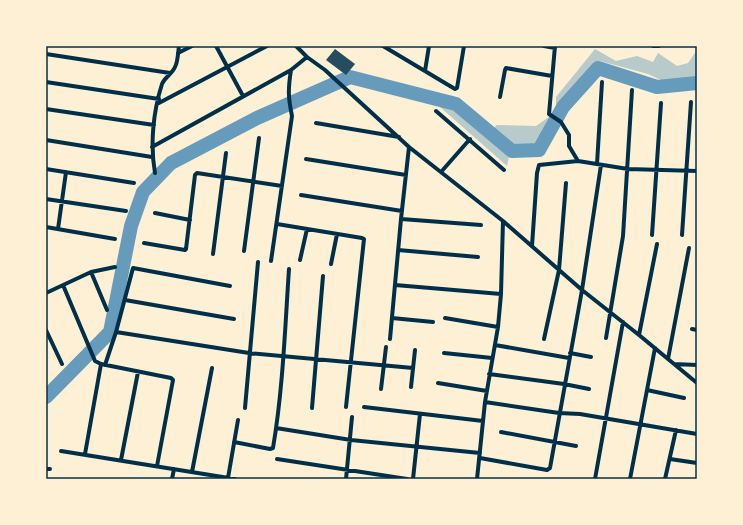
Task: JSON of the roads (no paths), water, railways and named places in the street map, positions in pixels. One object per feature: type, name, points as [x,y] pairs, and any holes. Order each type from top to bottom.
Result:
[{"type":"street","points":[[155,173],[152,147],[157,104],[162,83],[176,66],[179,46]]},
{"type":"street","points":[[178,53],[192,46]]},
{"type":"street","points":[[216,46],[243,96]]},
{"type":"street","points":[[157,104],[268,46]]},
{"type":"street","points":[[296,46],[307,57],[325,70],[410,147],[503,221],[582,290],[697,383]]},
{"type":"street","points":[[384,46],[391,48],[455,89],[457,89],[464,46]]},
{"type":"street","points":[[425,71],[428,46]]},
{"type":"street","points":[[544,46],[555,47],[549,114],[561,122],[569,134],[569,146],[578,161]]},
{"type":"street","points":[[653,46],[659,46]]},
{"type":"street","points":[[46,54],[170,73]]},
{"type":"street","points":[[152,147],[291,70],[307,57]]},
{"type":"street","points":[[500,97],[506,68],[552,76]]},
{"type":"street","points":[[271,261],[292,116],[288,100],[288,86],[291,70]]},
{"type":"street","points":[[46,82],[159,99]]},
{"type":"street","points":[[276,428],[351,440],[480,456],[549,470],[582,290],[599,165],[602,82]]},
{"type":"street","points":[[606,338],[622,246],[632,90]]},
{"type":"street","points":[[682,235],[691,102]]},
{"type":"street","points":[[652,235],[661,103]]},
{"type":"street","points":[[46,109],[154,125]]},
{"type":"street","points":[[436,111],[504,170]]},
{"type":"street","points":[[316,123],[399,137]]},
{"type":"street","points":[[244,251],[259,138]]},
{"type":"street","points":[[441,172],[470,139]]},
{"type":"street","points":[[46,140],[152,157]]},
{"type":"street","points":[[390,339],[401,219],[410,147]]},
{"type":"street","points":[[213,254],[226,153]]},
{"type":"street","points":[[306,159],[406,174]]},
{"type":"street","points":[[532,246],[537,173],[539,165],[578,161],[628,169],[697,171]]},
{"type":"street","points":[[46,169],[134,183]]},
{"type":"street","points":[[58,229],[66,172]]},
{"type":"street","points":[[144,243],[186,249],[196,174],[198,172],[282,186]]},
{"type":"street","points":[[544,338],[559,270],[566,183]]},
{"type":"street","points":[[301,195],[402,211]]},
{"type":"street","points":[[46,199],[126,211]]},
{"type":"street","points":[[155,214],[190,220]]},
{"type":"street","points":[[401,219],[481,225]]},
{"type":"street","points":[[477,479],[485,402],[498,327],[501,294],[503,221]]},
{"type":"street","points":[[277,224],[362,238],[364,240],[346,407]]},
{"type":"street","points":[[46,227],[115,239]]},
{"type":"street","points":[[300,260],[307,229]]},
{"type":"street","points":[[331,264],[337,234]]},
{"type":"street","points":[[639,335],[657,244]]},
{"type":"street","points":[[668,359],[689,248]]},
{"type":"street","points":[[398,250],[478,257]]},
{"type":"street","points":[[245,408],[258,262]]},
{"type":"street","points":[[46,293],[91,272],[115,267]]},
{"type":"street","points":[[85,454],[103,365],[116,332],[132,270],[135,267],[230,286]]},
{"type":"street","points":[[234,442],[271,449],[276,428],[289,269]]},
{"type":"street","points":[[91,272],[107,310]]},
{"type":"street","points":[[312,408],[323,276]]},
{"type":"street","points":[[63,285],[94,358],[103,365],[171,378],[173,380],[157,466]]},
{"type":"street","points":[[395,285],[501,294]]},
{"type":"street","points":[[125,300],[234,319]]},
{"type":"street","points":[[392,318],[433,322]]},
{"type":"street","points":[[445,318],[498,327]]},
{"type":"street","points":[[595,479],[623,322]]},
{"type":"street","points":[[46,330],[62,364]]},
{"type":"street","points":[[692,330],[697,330]]},
{"type":"street","points":[[116,332],[250,353],[413,368]]},
{"type":"street","points":[[495,345],[569,358]]},
{"type":"street","points":[[381,389],[386,347]]},
{"type":"street","points":[[630,479],[655,348]]},
{"type":"street","points":[[411,388],[415,350]]},
{"type":"street","points":[[444,353],[492,358]]},
{"type":"street","points":[[570,353],[591,357]]},
{"type":"street","points":[[674,364],[697,365]]},
{"type":"street","points":[[192,472],[212,368]]},
{"type":"street","points":[[121,460],[138,372]]},
{"type":"street","points":[[489,374],[588,388]]},
{"type":"street","points":[[438,383],[487,391]]},
{"type":"street","points":[[647,390],[684,398]]},
{"type":"street","points":[[485,402],[559,413],[607,418],[697,434]]},
{"type":"street","points":[[364,407],[483,422]]},
{"type":"street","points":[[413,479],[420,414]]},
{"type":"street","points":[[346,479],[351,440],[352,416]]},
{"type":"street","points":[[228,478],[238,420]]},
{"type":"street","points":[[665,479],[676,430]]},
{"type":"street","points":[[501,432],[576,446]]},
{"type":"street","points":[[61,451],[235,479]]},
{"type":"street","points":[[277,458],[407,479]]},
{"type":"street","points":[[670,459],[697,463]]},
{"type":"street","points":[[172,479],[174,468]]},
{"type":"waterway","points":[[46,397],[110,332],[131,226],[143,192],[171,163],[257,118],[350,77],[456,104],[512,151],[539,150],[563,107],[598,68],[657,87],[697,83]]}]
